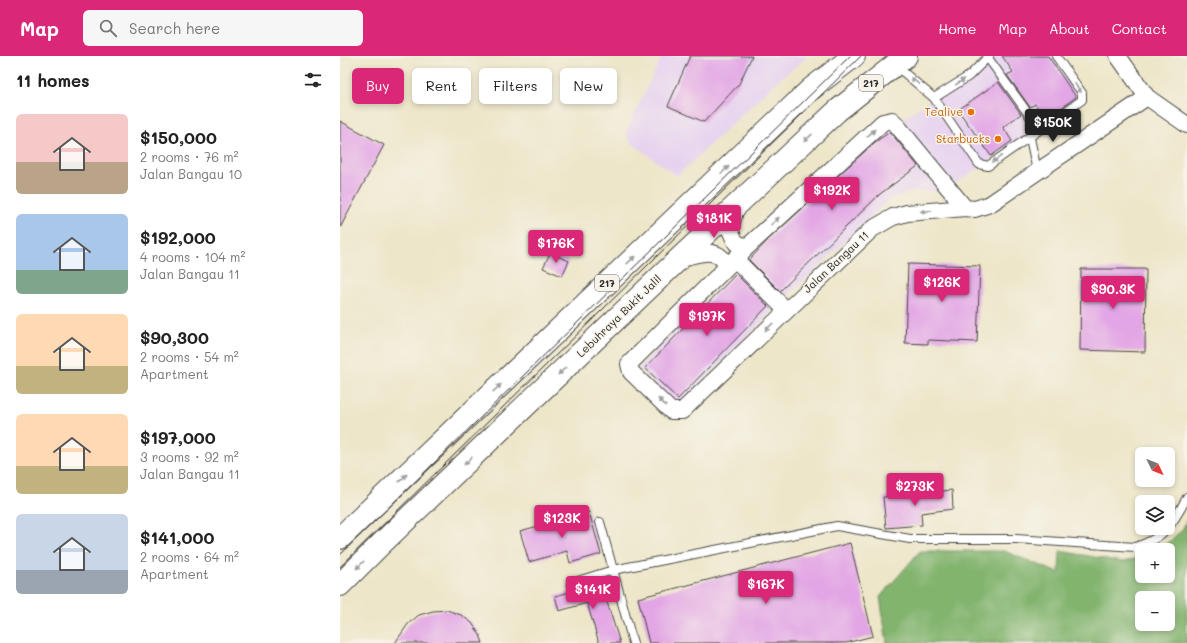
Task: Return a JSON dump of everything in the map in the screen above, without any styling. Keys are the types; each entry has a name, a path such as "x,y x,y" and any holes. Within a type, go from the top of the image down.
{"highway":[{"name":"217","path":"340,538 811,89 854,56"},
{"name":"Lebuhraya Bukit Jalil","path":"340,585 391,534 737,204 837,111 900,60"}],"street":[{"path":"1118,56 1147,97 1187,125"},
{"path":"965,208 975,209 990,204 1147,97"},
{"name":"Jalan Bangau 11","path":"892,120 895,123 965,208 907,213 893,217 872,229 682,411 671,411 631,372 629,364 746,247 883,122 892,120"},
{"path":"737,204 730,230 736,243 746,247"},
{"path":"680,258 708,252 716,254 731,263 786,310"}],"lane":[{"path":"900,60 934,98 979,164 988,166 1030,138 1082,100 1082,93 1056,56"},
{"path":"934,98 969,76 988,57 1040,130"},
{"path":"1030,138 1037,171"},
{"path":"571,583 613,570 838,526 910,539 1016,538 1135,547 1149,543 1164,533 1176,519 1187,497"},
{"path":"600,522 633,643"}],"shaded area":[{"path":"662,56 805,56 806,58 777,81 677,176 630,142 626,132"},
{"path":"993,56 1052,56 1080,95 1079,100 944,191 914,191 889,199 774,309 678,406 638,368 853,154"}],"green space":[{"path":"1187,519 1187,643 887,643 880,597 920,551 1004,551 1059,573 1060,551 1123,562 1135,559 1135,583 1175,583 1175,543 1168,543 1182,530"}],"building":[{"path":"690,56 752,56 739,84 704,122 668,106"},
{"path":"1002,56 1048,56 1076,97 1046,119 1035,104 1030,107 1007,75 1013,72"},
{"path":"998,82 1021,114 1003,127 1012,141 991,156 958,110"},
{"path":"340,121 384,145 340,228"},
{"path":"890,132 918,166 880,194 780,291 749,260 769,239 875,142"},
{"path":"550,253 569,261 562,276 543,268"},
{"path":"908,264 980,266 977,342 928,340 928,344 905,343"},
{"path":"1081,269 1146,269 1145,352 1080,350"},
{"path":"736,274 768,306 678,399 645,368"},
{"path":"952,490 953,509 921,513 922,525 886,528 883,497"},
{"path":"589,512 601,554 570,563 567,551 529,562 520,531"},
{"path":"850,543 873,636 846,643 649,643 638,598"},
{"path":"607,582 611,597 606,599 620,643 599,643 587,603 559,611 555,596"},
{"path":"447,610 461,615 472,623 480,635 483,643 395,643 408,624 419,615 433,611"}],"tram line":[{"path":"340,555 850,56"},
{"path":"340,567 861,56"}],"place":[{"name":"Tealive","path":"971,112"},
{"name":"Starbucks","path":"998,139"}]}
